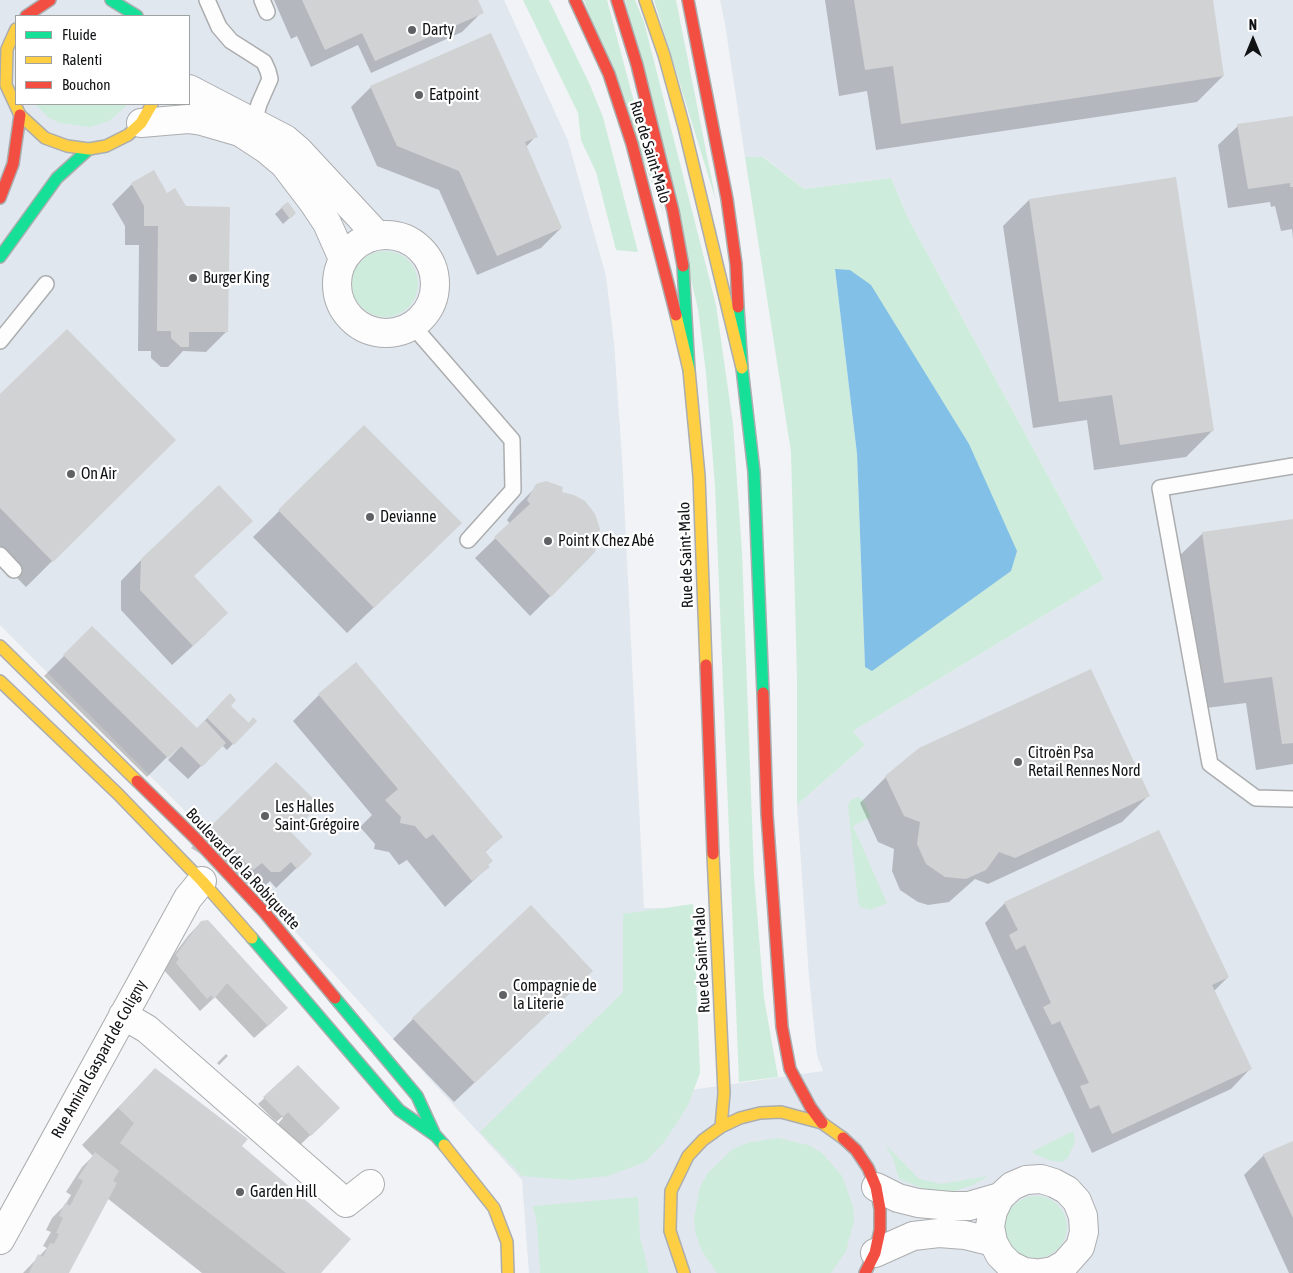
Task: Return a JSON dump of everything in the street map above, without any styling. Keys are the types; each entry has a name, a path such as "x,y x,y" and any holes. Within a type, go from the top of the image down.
{"main road":[{"path":"28,15 50,0"},
{"path":"110,0 133,9"},
{"name":"Rue de Saint-Malo","path":"575,0 608,74 632,144 652,215 689,370 698,467 704,581 709,764 724,1093 721,1127"},
{"path":"617,0 640,74 673,211 685,276 689,370"},
{"path":"645,0 664,55 684,127 742,368"},
{"path":"688,0 727,199 736,264 742,368 754,472 760,579 767,814 782,1027 790,1068 810,1108 822,1123"},
{"path":"15,31 2,66 6,85 15,104"},
{"path":"15,105 20,115 45,138 67,146 90,149 106,146 118,141 146,114"},
{"path":"0,198 13,164 18,141 20,115"},
{"path":"0,257 57,178 90,149"},
{"name":"Boulevard de la Robiquette","path":"0,646 201,844 265,913 417,1096 436,1136 494,1208 507,1242 508,1273"},
{"name":"Boulevard de la Robiquette","path":"0,681 118,794 202,881 299,990 399,1110 436,1136"},
{"path":"684,1273 670,1231 668,1210 671,1191 688,1156 703,1140 721,1127 740,1118 774,1113 802,1116 822,1123 840,1134 856,1150 868,1168 876,1187 880,1208 880,1230 870,1263"}],"street":[{"path":"190,90 285,139 299,151 377,235"},
{"path":"146,114 202,120 240,132 266,149 284,164 313,202 327,223 342,259"},
{"path":"377,235 392,235 412,242 427,257 433,270 435,285 432,301 425,315 413,326 399,332 369,331 356,324 346,314 339,301 336,276 342,259 351,247 363,239 377,235"},
{"name":"Rue Amiral Gaspard de Coligny","path":"0,1240 188,898 202,881"},
{"path":"123,1015 147,1029 346,1203 370,1184"},
{"path":"1034,1273 1024,1272 1010,1265 1000,1255 993,1242 990,1226 993,1211 1000,1197 1012,1186 1026,1180 1040,1179 1054,1183 1067,1190 1080,1209 1084,1232 1080,1247 1059,1270"},
{"path":"876,1187 898,1198 943,1206 969,1206 1000,1197"},
{"path":"870,1263 913,1236 939,1233 966,1235 993,1242"}],"lane":[{"path":"207,0 219,27 230,41 264,62 268,71 270,79 259,104 254,122"},
{"path":"0,341 46,284"},
{"path":"413,326 512,440 513,490 468,540"},
{"path":"1293,466 1160,488 1210,764 1256,798 1293,799"},
{"path":"0,555 14,570"}],"shaded area":[{"path":"0,0 504,0 568,141 606,276 614,343 622,458 644,908 682,908 691,1090 823,1071 817,1055 809,977 797,805 865,745 853,731 1104,579 908,218 891,178 804,189 764,157 745,157 720,0 1293,0 1293,1273 529,1273 522,1180 183,809 0,625"}],"green space":[{"path":"523,0 549,0 590,85 603,117 638,252 616,250 596,172 581,140 578,113"},
{"path":"584,0 607,0 664,215"},
{"path":"625,0 635,0 644,22 716,305 733,424 742,552 754,875 764,998 778,1077 739,1082 715,486 706,373 698,309"},
{"path":"654,0 676,0 716,201"},
{"path":"36,105 127,105 109,121 90,127 59,123 48,117"},
{"path":"745,157 763,157 804,189 891,178 908,218 1104,579 853,731 865,745 797,805 797,677 791,452","holes":["835,269 969,444 865,667 857,454"]},
{"path":"385,251 398,254 408,261 415,271 418,284 415,297 408,307 398,314 385,317 372,314 362,307 355,297 352,284 355,271 362,261 372,254"},
{"path":"858,797 863,800 871,817 853,826 887,903 870,910 860,907 858,901 848,805 850,801"},
{"path":"693,904 700,1073 688,1105 675,1126 664,1142 645,1162 608,1176 570,1180 522,1176 480,1132 623,992 623,914"},
{"path":"1073,1131 1075,1141 1068,1158 1061,1162 1052,1161 1034,1154 1033,1151"},
{"path":"778,1138 808,1145 822,1153 842,1176 853,1206 854,1221 846,1251 831,1273 717,1273 702,1251 696,1235 694,1219 700,1186 709,1172 733,1149 747,1143"},
{"path":"884,1143 919,1179 941,1184 988,1176 973,1185 955,1191 927,1190 899,1179 893,1158"},
{"path":"1030,1196 1042,1196 1058,1205 1065,1215 1067,1227 1065,1239 1058,1249 1042,1258 1030,1258 1019,1253 1010,1244 1005,1233 1005,1221 1010,1210 1019,1201"},
{"path":"638,1197 640,1237 649,1273 540,1273 537,1224 533,1206"}],"water":[{"path":"835,269 850,270 871,285 969,444 1017,551 1011,571 872,671 865,667 857,454"}],"building":[{"name":"Darty","path":"302,0 478,0 484,13 375,61 362,33 325,50"},
{"path":"854,0 1213,0 1224,76 901,124 893,66 865,70"},
{"path":"491,33 538,137 525,142 562,228 497,256 459,171 397,146 370,86"},
{"path":"1293,116 1293,187 1290,187 1290,183 1248,189 1237,124"},
{"name":"Burger King","path":"154,170 167,193 175,188 186,206 230,207 228,332 189,332 189,347 181,347 171,338 171,331 157,331 158,226 144,226 144,206 131,183"},
{"path":"1176,177 1214,431 1120,445 1112,395 1059,402 1029,199"},
{"path":"288,202 296,213 290,219 281,207"},
{"name":"On Air","path":"67,329 176,440 53,562 0,508 0,394"},
{"name":"Devianne","path":"364,425 462,523 374,608 278,510"},
{"name":"Point K Chez Abé","path":"546,481 563,487 562,492 574,495 585,501 595,514 600,529 595,552 551,597 494,537 530,504 527,500 536,484"},
{"path":"219,485 253,521 194,576 228,613 193,646 140,590 141,559"},
{"path":"1293,519 1293,743 1282,744 1272,677 1224,683 1202,532"},
{"path":"92,626 197,728 205,720 226,743 202,767 181,746 168,758 63,655"},
{"path":"356,662 503,837 485,851 493,861 488,865 490,867 472,881 433,834 426,839 415,826 400,823 401,817 385,800 398,789 318,694"},
{"name":"Citroën Psa Retail Rennes Nord","path":"1091,669 1150,796 1015,858 999,852 986,870 966,879 945,877 926,864 917,844 920,822 904,816 885,776 919,748"},
{"path":"230,693 236,700 231,706 249,723 253,717 257,721 234,745 207,718"},
{"name":"Les Halles Saint-Grégoire","path":"276,762 320,805 291,832 312,854 297,869 291,862 280,872 271,872 262,863 253,870 210,827"},
{"path":"1159,830 1229,977 1212,985 1252,1069 1112,1134 1099,1105 1090,1109 1080,1086 1089,1083 1060,1021 1052,1025 1043,1007 1051,1003 1025,945 1016,950 1009,935 1018,930 1004,902"},
{"name":"Compagnie de la Literie","path":"531,905 593,971 475,1083 412,1018"},
{"path":"208,920 288,1008 268,1026 227,983 214,999 211,995 207,999 176,963 179,959 176,955 201,921"},
{"path":"298,1065 340,1108 311,1136 288,1112 283,1117 263,1097"},
{"name":"Garden Hill","path":"155,1068 248,1139 242,1146 351,1239 321,1273 286,1273 120,1143 134,1123 118,1108"},
{"path":"1293,1141 1293,1218 1263,1154"},
{"path":"95,1152 119,1171 113,1181 117,1183 69,1273 29,1273 38,1254 43,1257 50,1243 54,1244 59,1234 56,1233 63,1218 59,1216 65,1203 70,1206 83,1181 78,1178"}],"traffic: fast":[{"path":"111,0 135,15"},
{"path":"0,257 57,178 89,149"},
{"path":"683,266 689,370"},
{"path":"738,307 742,368 754,472 763,693"},
{"path":"252,938 399,1110 436,1136 444,1145"},
{"path":"335,998 417,1096 435,1135"}],"traffic: slow":[{"path":"645,0 664,55 684,127 742,368"},
{"path":"15,31 7,49 6,85 15,104"},
{"path":"15,105 20,115 45,138 67,146 89,149 106,146 128,135 141,123 151,105"},
{"path":"676,315 689,370 699,476 706,665"},
{"path":"0,646 137,781"},
{"path":"0,681 118,794 202,881 252,938"},
{"path":"713,854 724,1093 721,1127"},
{"path":"684,1273 670,1231 671,1191 688,1156 703,1140 721,1127 740,1118 760,1113 781,1112 822,1123 843,1138"},
{"path":"444,1145 494,1208 507,1242 508,1273"}],"traffic: jam":[{"path":"28,15 50,0"},
{"path":"575,0 609,74 632,144 676,315"},
{"path":"617,0 637,65 673,211 683,266"},
{"path":"688,0 727,199 736,264 738,307"},
{"path":"0,198 13,164 20,115"},
{"path":"706,665 713,854"},
{"path":"763,693 767,814 782,1027 790,1069 811,1108 822,1123"},
{"path":"137,781 194,837 265,913 335,998"},
{"path":"843,1138 856,1150 868,1168 876,1187 880,1209 880,1230 875,1253 865,1273"}],"place":[{"name":"Darty","path":"412,30"},
{"name":"Eatpoint","path":"419,95"},
{"name":"Burger King","path":"193,278"},
{"name":"On Air","path":"71,474"},
{"name":"Devianne","path":"370,517"},
{"name":"Point K Chez Abé","path":"548,541"},
{"name":"Citroën Psa Retail Rennes Nord","path":"1018,762"},
{"name":"Les Halles Saint-Grégoire","path":"265,816"},
{"name":"Compagnie de la Literie","path":"503,995"},
{"name":"Garden Hill","path":"240,1192"}]}
